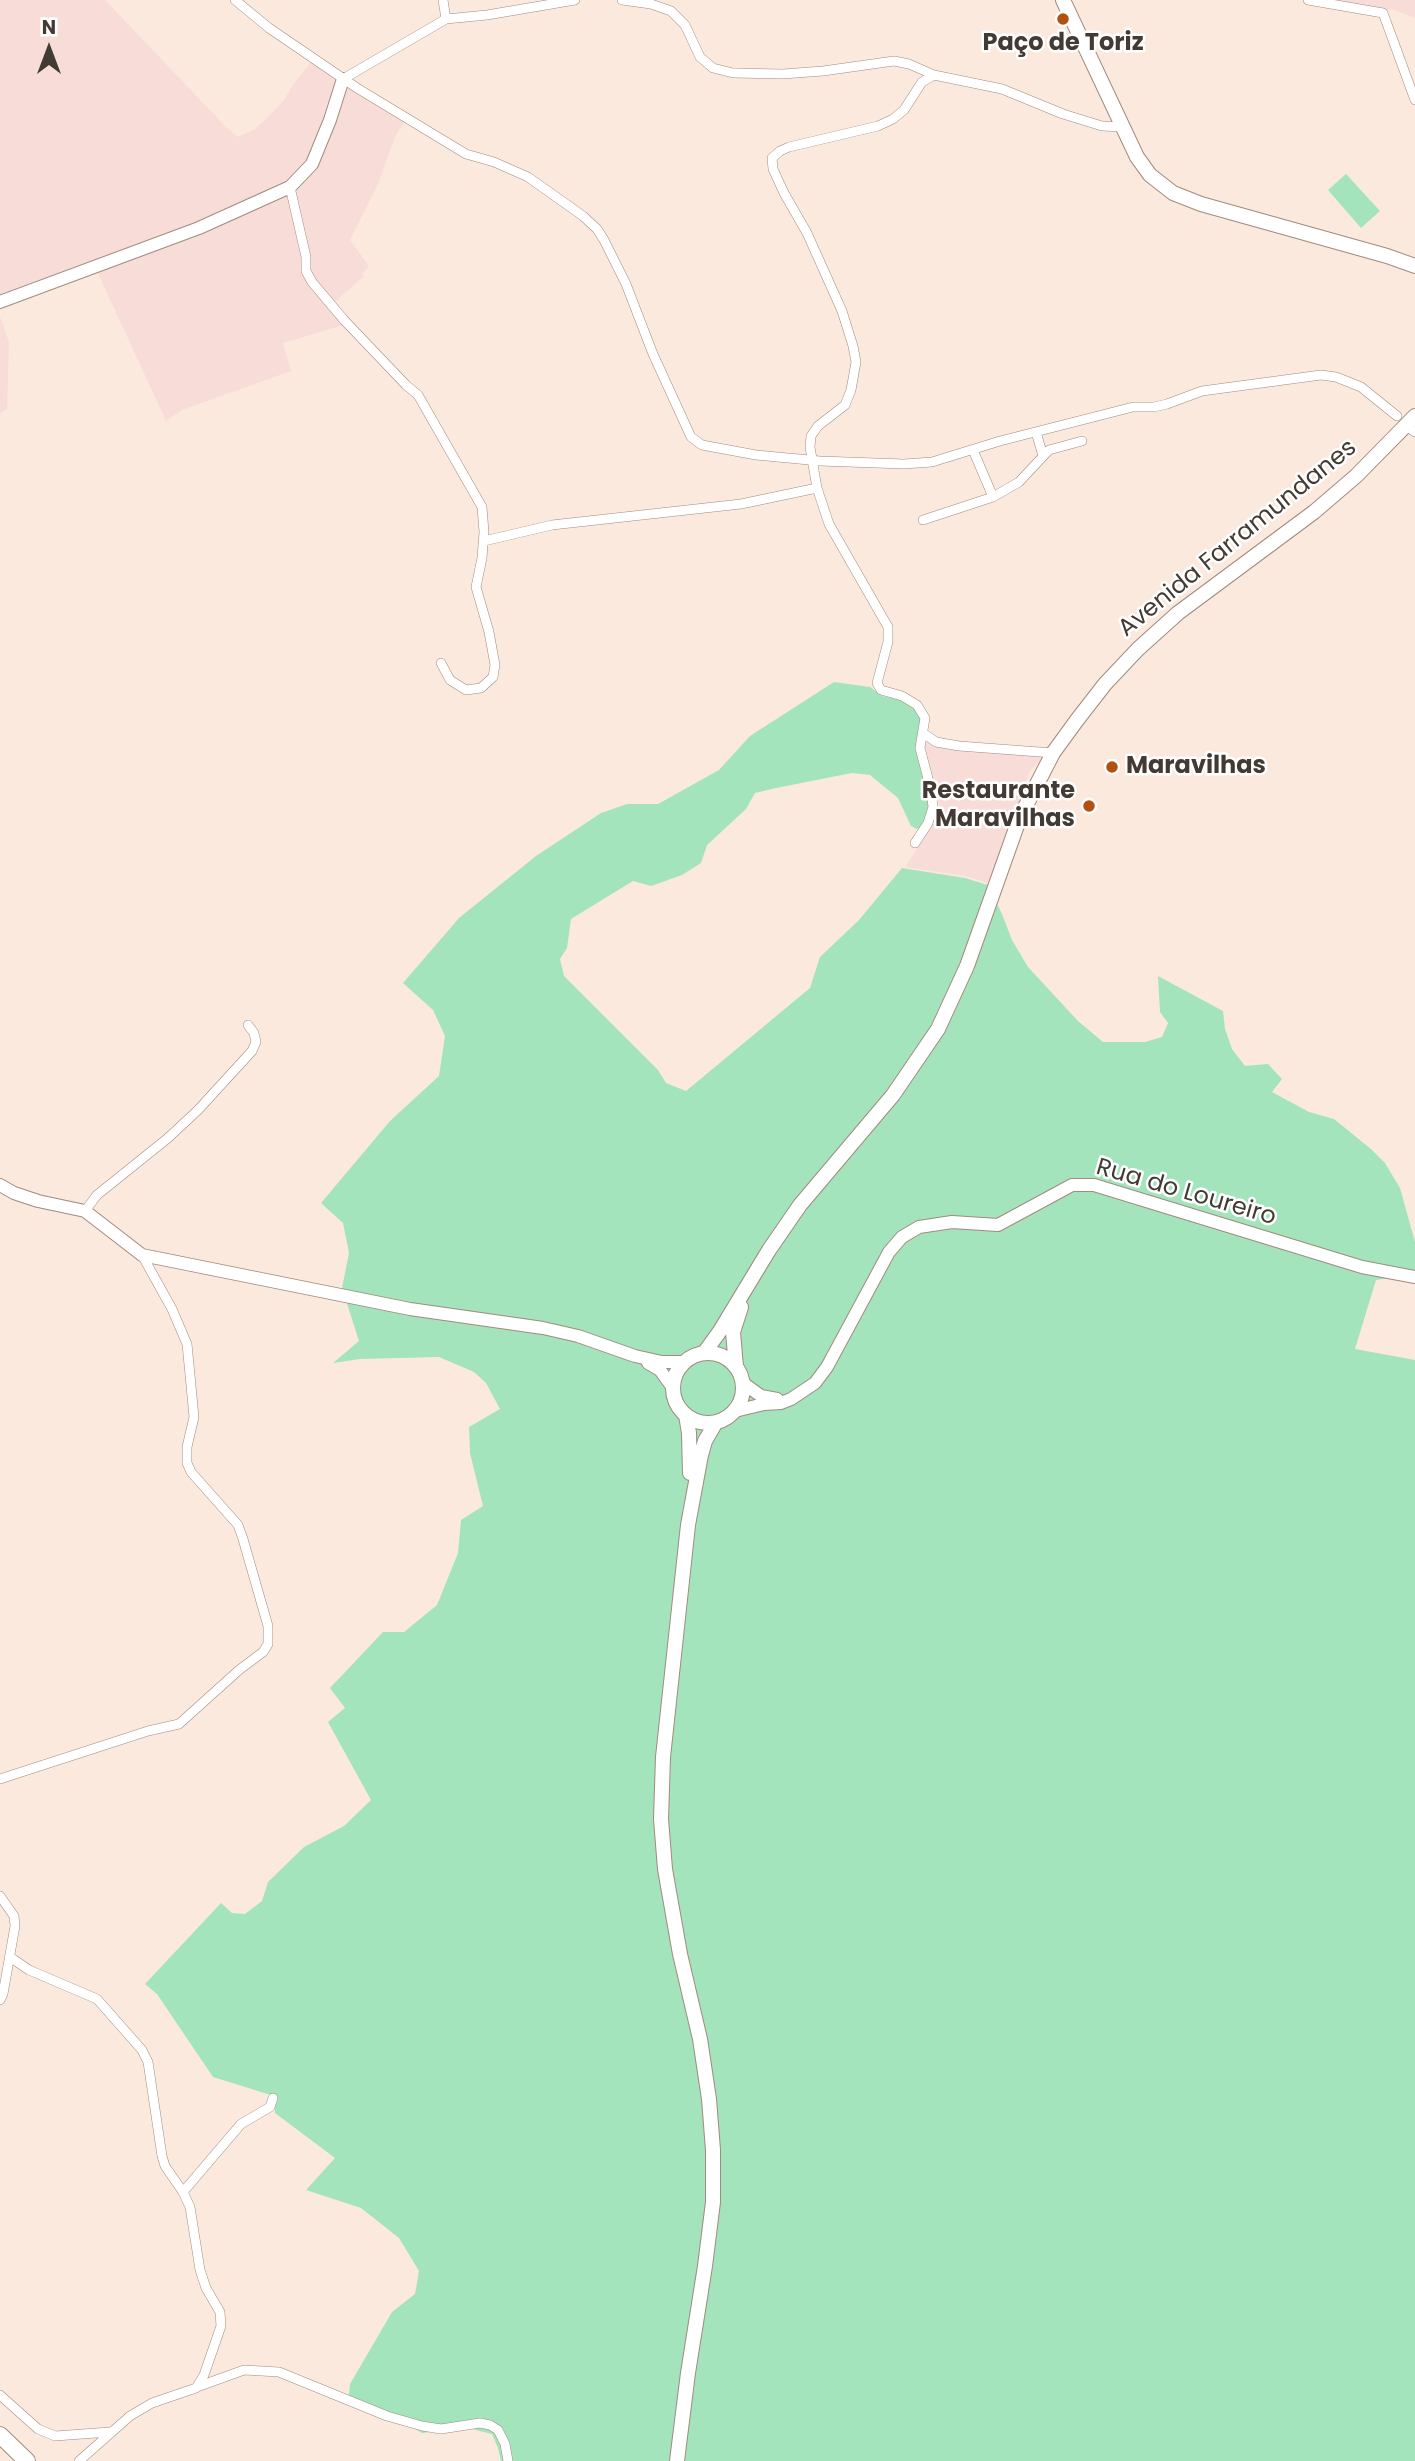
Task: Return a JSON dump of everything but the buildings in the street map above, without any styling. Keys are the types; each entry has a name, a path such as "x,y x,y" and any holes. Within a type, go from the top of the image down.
{"highway":[{"path":"0,2435 27,2461"}],"main road":[{"path":"1063,0 1137,157 1150,174 1173,193 1201,204 1415,266"},
{"name":"Avenida Farramundanes","path":"748,1286 800,1205 893,1095 938,1029 967,966 1020,817 1053,753 1105,684 1178,613 1314,512 1356,476 1396,436 1414,426"},
{"path":"704,1353 748,1286"},
{"path":"736,1367 722,1355 704,1353 693,1356 684,1362 674,1378 674,1398 686,1415 695,1420 716,1422 734,1411 743,1393 743,1383 736,1367 733,1332 748,1286"},
{"path":"677,2461 713,2202 709,2099 669,1894 661,1819 663,1757 688,1525 691,1454 686,1415"},
{"path":"688,1525 701,1455 705,1441 716,1422"}],"street":[{"path":"234,0 270,29 343,79 466,154 494,162 528,177 565,201 597,229 626,284 653,354 691,436 702,445 727,451 812,460 904,464 932,462 1133,407 1154,407 1210,390 1321,375 1336,377 1361,387 1397,416"},
{"path":"443,0 446,19"},
{"path":"0,302 199,229 290,187 312,164 343,79 446,19 576,0"},
{"path":"622,0 651,2 671,11 685,25 700,57 713,68 733,73 783,74 894,61 909,64 934,75 1002,89 1063,114 1102,126 1122,127"},
{"path":"1308,0 1383,13 1415,100"},
{"path":"915,843 928,823 933,807 920,748 925,718 917,705 902,696 881,690 877,683 888,642 888,626 829,524 817,488 812,460 811,436 818,426 845,405 856,362 842,311 807,233 783,193 773,169 772,158 789,148 893,120 904,110 922,82 934,75"},
{"path":"290,187 306,257 306,271 312,282 344,320 418,395 482,507 484,541 476,587 489,632 495,664 494,677 481,688 466,691 450,680 440,663"},
{"path":"1036,432 1043,456"},
{"path":"923,520 993,497 1019,482 1049,450 1082,441"},
{"path":"974,450 993,497"},
{"path":"484,541 552,525 741,504 817,488"},
{"path":"923,733 936,742 958,746 1053,753"},
{"path":"85,1211 97,1195 168,1138 198,1110 252,1051 256,1042 248,1025"},
{"path":"0,1185 14,1194 85,1211 142,1255 172,1309 187,1344 194,1417 187,1447 187,1463 191,1472 226,1510 241,1532 268,1626 268,1644 263,1652 179,1724 148,1731 0,1779"},
{"name":"Rua do Loureiro","path":"734,1411 780,1403 816,1383 889,1252 902,1237 919,1227 952,1222 998,1225 1072,1185 1094,1185 1362,1267 1415,1277"},
{"path":"142,1255 410,1309 543,1328 587,1338 635,1356 662,1362 684,1362"},
{"path":"635,1356 660,1370 673,1388"},
{"path":"743,1383 761,1396 791,1399"},
{"path":"0,1896 14,1916 15,1926 0,2000"},
{"path":"10,1957 29,1970 97,1999 142,2050 148,2063 162,2156 165,2166 190,2207 200,2270 206,2288 220,2312 221,2326 204,2375 196,2388"},
{"path":"183,2192 241,2124 270,2107 273,2098"},
{"path":"79,2461 111,2431 152,2403 244,2370 279,2372 387,2416 422,2426 441,2429 480,2423 490,2425 498,2430 505,2444 508,2461"},
{"path":"0,2395 38,2429 55,2436 111,2431"}],"shaded area":[{"path":"0,0 105,0 238,137 255,129 268,117 284,100 314,58 405,121 395,137 378,184 350,240 369,266 362,274 364,276 329,307 343,325 283,343 291,371 182,410 166,421 96,269 0,306"},
{"path":"1302,0 1415,0 1415,18 1392,9 1381,11"},
{"path":"0,317 9,342 7,409 0,413"},
{"path":"924,736 935,743 1048,752 1030,771 988,883 965,876 905,867 935,822 940,807 923,747"}],"green space":[{"path":"1346,174 1380,211 1361,228 1328,190"},
{"path":"834,682 870,687 882,696 911,706 919,715 922,721 919,734 931,807 924,825 917,829 911,826 898,798 870,775 852,773 755,793 746,809 707,845 701,863 682,875 651,886 633,881 571,919 567,948 560,959 564,976 658,1070 666,1083 686,1091 810,988 820,957 859,920 902,868 965,878 988,885 1012,940 1028,967 1078,1021 1103,1042 1145,1042 1162,1037 1168,1023 1160,1012 1158,976 1223,1011 1225,1029 1232,1049 1245,1066 1268,1064 1282,1079 1272,1092 1309,1112 1334,1119 1385,1163 1400,1188 1415,1242 1415,1274 1376,1280 1355,1349 1415,1360 1415,2461 501,2461 492,2434 468,2428 422,2433 391,2414 348,2403 350,2384 392,2312 415,2294 419,2271 399,2238 361,2208 306,2190 335,2158 275,2113 274,2096 213,2077 157,1994 145,1984 221,1903 232,1913 245,1914 262,1901 268,1882 304,1847 344,1826 371,1800 328,1722 345,1708 330,1688 383,1632 404,1632 437,1605 458,1553 461,1520 483,1506 470,1453 469,1427 500,1409 486,1383 474,1372 439,1357 360,1359 333,1363 359,1341 342,1288 349,1253 343,1223 321,1203 390,1121 439,1076 445,1036 433,1010 403,983 459,918 536,856 601,813 627,804 658,804 719,770 750,736"}],"place":[{"name":"Paço de Toriz","path":"1063,19"},
{"name":"Maravilhas","path":"1112,767"},
{"name":"Restaurante Maravilhas","path":"1089,806"}]}
